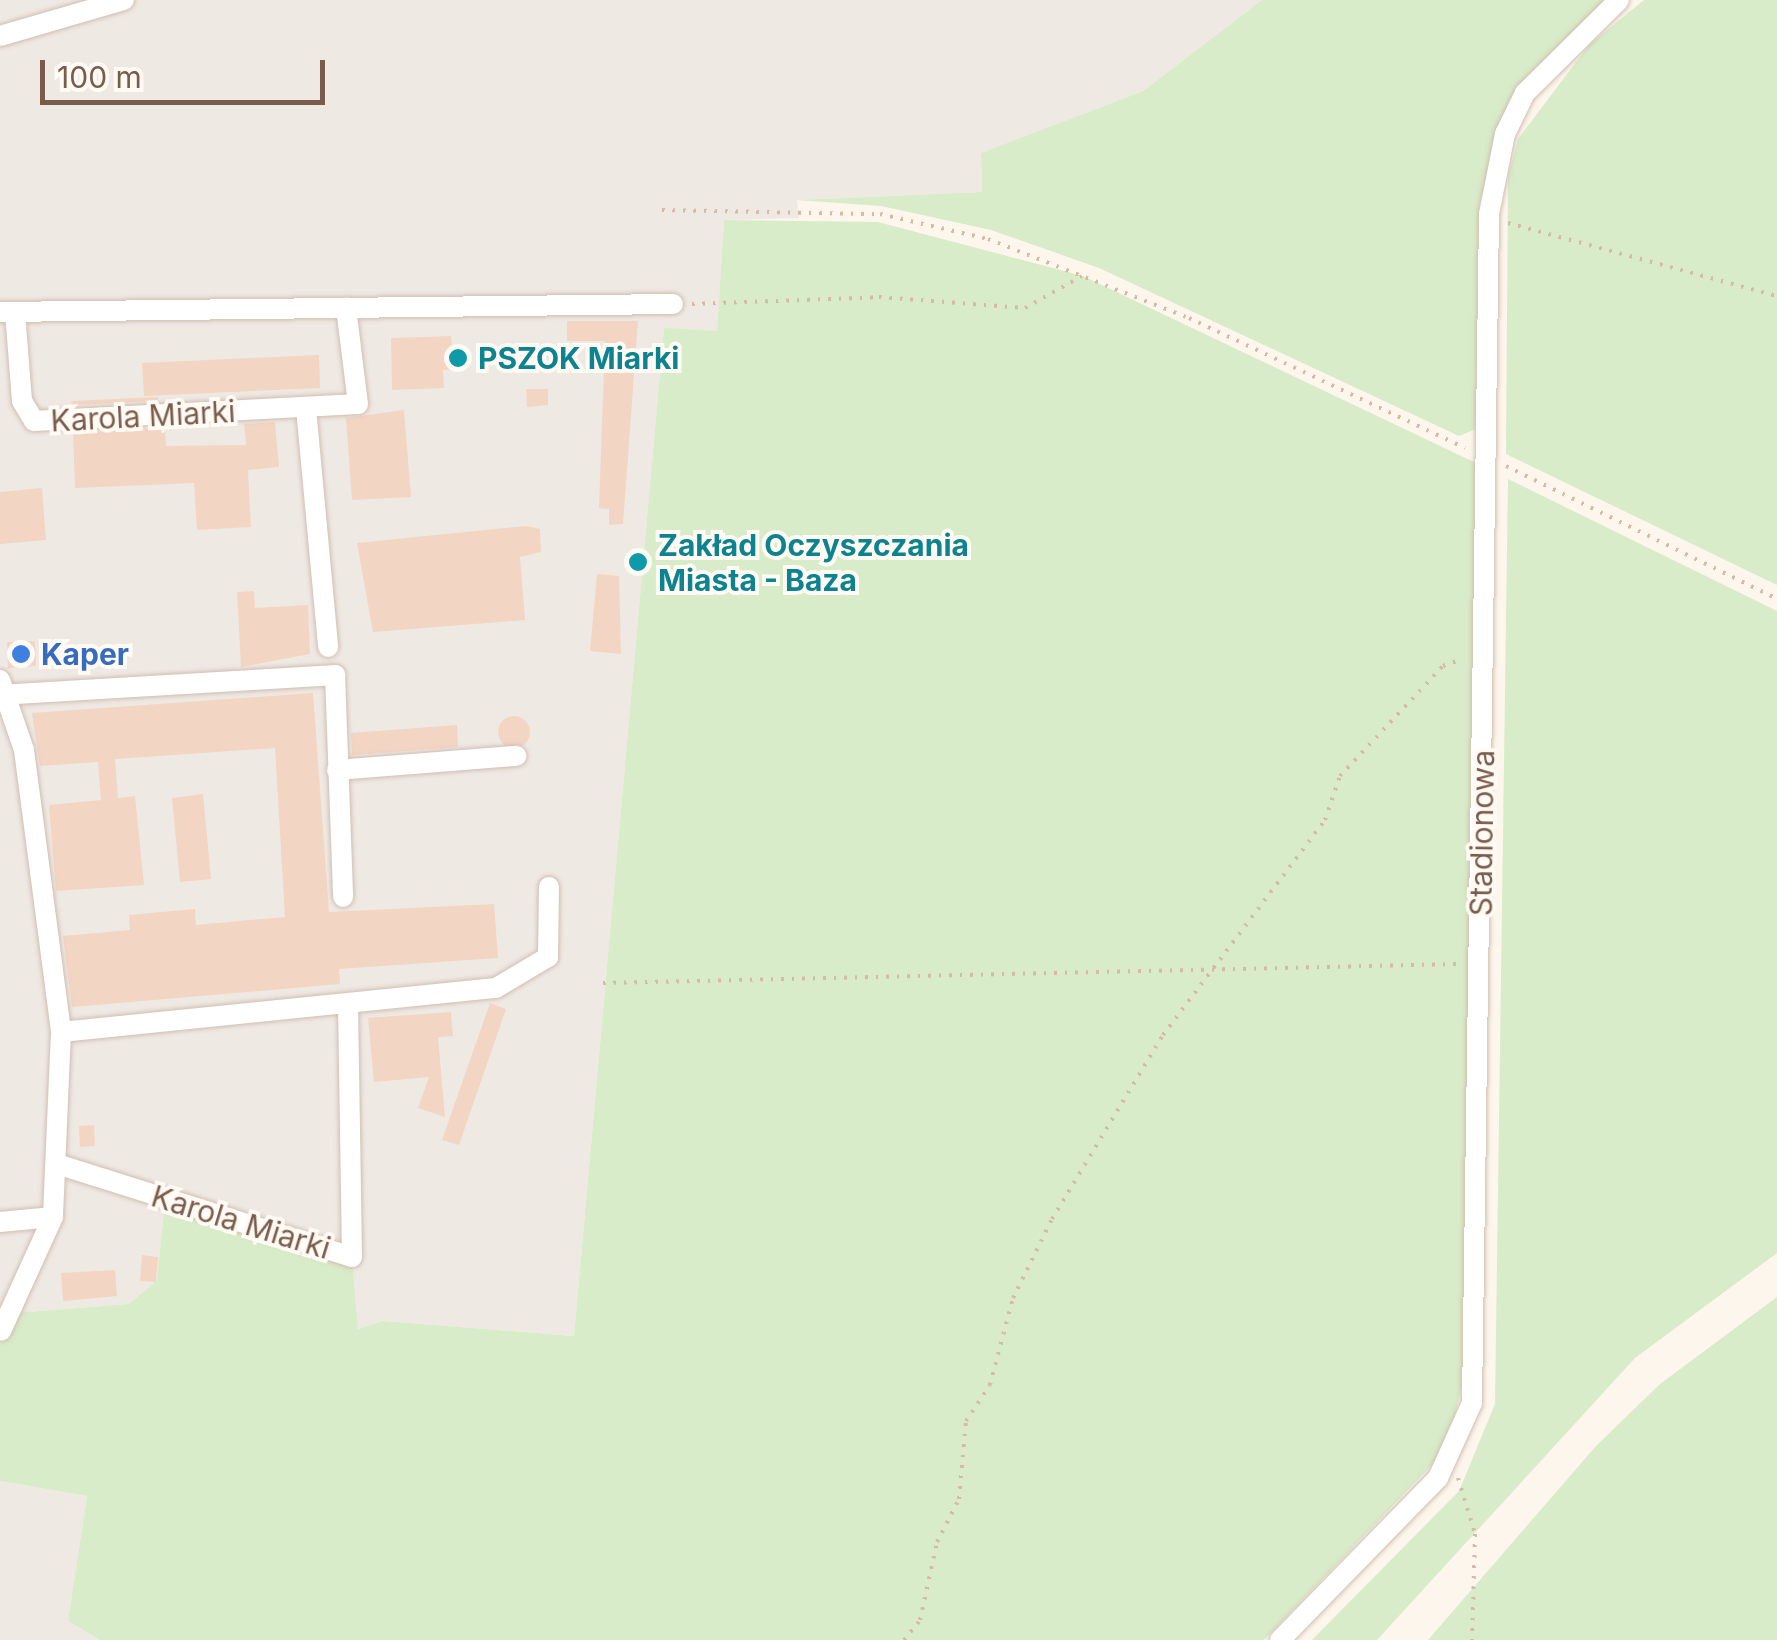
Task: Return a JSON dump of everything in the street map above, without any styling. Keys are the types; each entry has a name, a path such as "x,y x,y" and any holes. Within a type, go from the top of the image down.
{"street":[{"path":"0,36 124,0"},
{"name":"Stadionowa","path":"1280,1640 1438,1478 1466,1428 1475,1368 1490,214 1505,134 1546,63 1619,0"},
{"name":"Karola Miarki","path":"346,308 358,404 34,421 22,402 8,312 672,304"},
{"path":"306,408 328,647"},
{"path":"1,1332 53,1216 60,1165 61,1032 24,750 1,690 334,676 343,897"},
{"path":"337,770 516,756"},
{"path":"61,1032 348,1004 508,980 548,957 548,887"},
{"name":"Karola Miarki","path":"60,1165 352,1257 348,1004"},
{"path":"0,1222 53,1216"}],"path":[{"path":"662,210 880,214 988,238 1083,276 1486,458 1777,598"},
{"path":"1504,211 1504,222 1777,296"},
{"path":"672,304 880,296 1025,308 1083,276"},
{"path":"904,1640 920,1620 937,1542 960,1498 966,1421 990,1385 1013,1298 1162,1035 1220,969 1326,820 1340,776 1444,666 1484,651"},
{"path":"603,983 1480,963"},
{"path":"1456,1476 1475,1534 1472,1640"}],"shaded area":[{"path":"0,0 1262,0 1143,91 981,153 982,192 797,200 799,218 724,220 717,332 664,329 574,1336 383,1321 358,1329 165,1201 157,1280 129,1304 0,1314"},
{"path":"0,1481 87,1496 68,1621 100,1640 0,1640"}],"green space":[{"path":"1262,0 1604,0 1524,80 1498,130 1479,208 1476,429 1459,436 1099,268 991,230 881,206 797,200 982,192 981,153 1143,91"},
{"path":"1644,0 1777,0 1777,585 1506,454 1508,177 1518,139 1589,45"},
{"path":"724,220 878,222 1083,276 1478,464 1464,1378 1446,1450 1264,1640 100,1640 68,1621 87,1496 0,1481 0,1314 129,1304 157,1280 165,1200 352,1261 358,1329 383,1321 574,1336 664,328 717,331"},
{"path":"1508,479 1777,611 1777,1253 1635,1358 1377,1640 1312,1640 1459,1491 1495,1404"},
{"path":"1777,1297 1777,1640 1428,1640 1596,1446 1660,1384"}],"building":[{"path":"567,321 638,321 623,524 609,525 609,509 599,508 605,341 567,341"},
{"path":"451,336 452,346 464,346 465,369 443,370 444,388 392,390 391,338"},
{"path":"319,355 320,388 144,396 142,363"},
{"path":"526,389 548,389 548,405 527,407"},
{"path":"158,397 158,401 72,405 71,401"},
{"path":"404,410 411,497 352,500 346,418"},
{"path":"275,422 279,467 248,470 251,527 197,530 194,483 75,488 73,433 165,428 166,446 246,445 244,424"},
{"path":"42,488 46,540 0,544 0,492"},
{"path":"526,526 540,529 541,552 520,557 525,620 373,632 357,543"},
{"path":"597,574 619,576 621,654 590,651"},
{"path":"254,591 255,608 308,605 310,654 241,667 237,592"},
{"name":"Kaper","path":"35,641 36,666 8,668 7,642"},
{"path":"313,693 329,912 494,904 498,958 339,969 340,984 72,1007 63,936 130,930 129,915 195,909 196,925 285,917 275,748 115,759 118,798 135,796 144,885 56,891 49,805 101,800 98,762 40,766 32,713"},
{"path":"514,716 525,721 530,732 525,743 514,748 503,743 498,732 503,721"},
{"path":"457,725 458,747 352,755 351,733"},
{"path":"203,794 211,879 180,882 172,798"},
{"path":"490,1003 506,1009 459,1145 442,1140"},
{"path":"451,1012 453,1036 438,1037 445,1117 418,1108 429,1077 374,1082 368,1018"},
{"path":"94,1125 95,1146 80,1147 79,1126"},
{"path":"142,1255 158,1257 156,1282 140,1281"},
{"path":"115,1270 117,1296 63,1301 61,1273"}],"place":[{"name":"PSZOK Miarki","path":"458,358"},
{"name":"Zakład Oczyszczania Miasta - Baza","path":"638,562"},
{"name":"Kaper","path":"21,654"}]}
